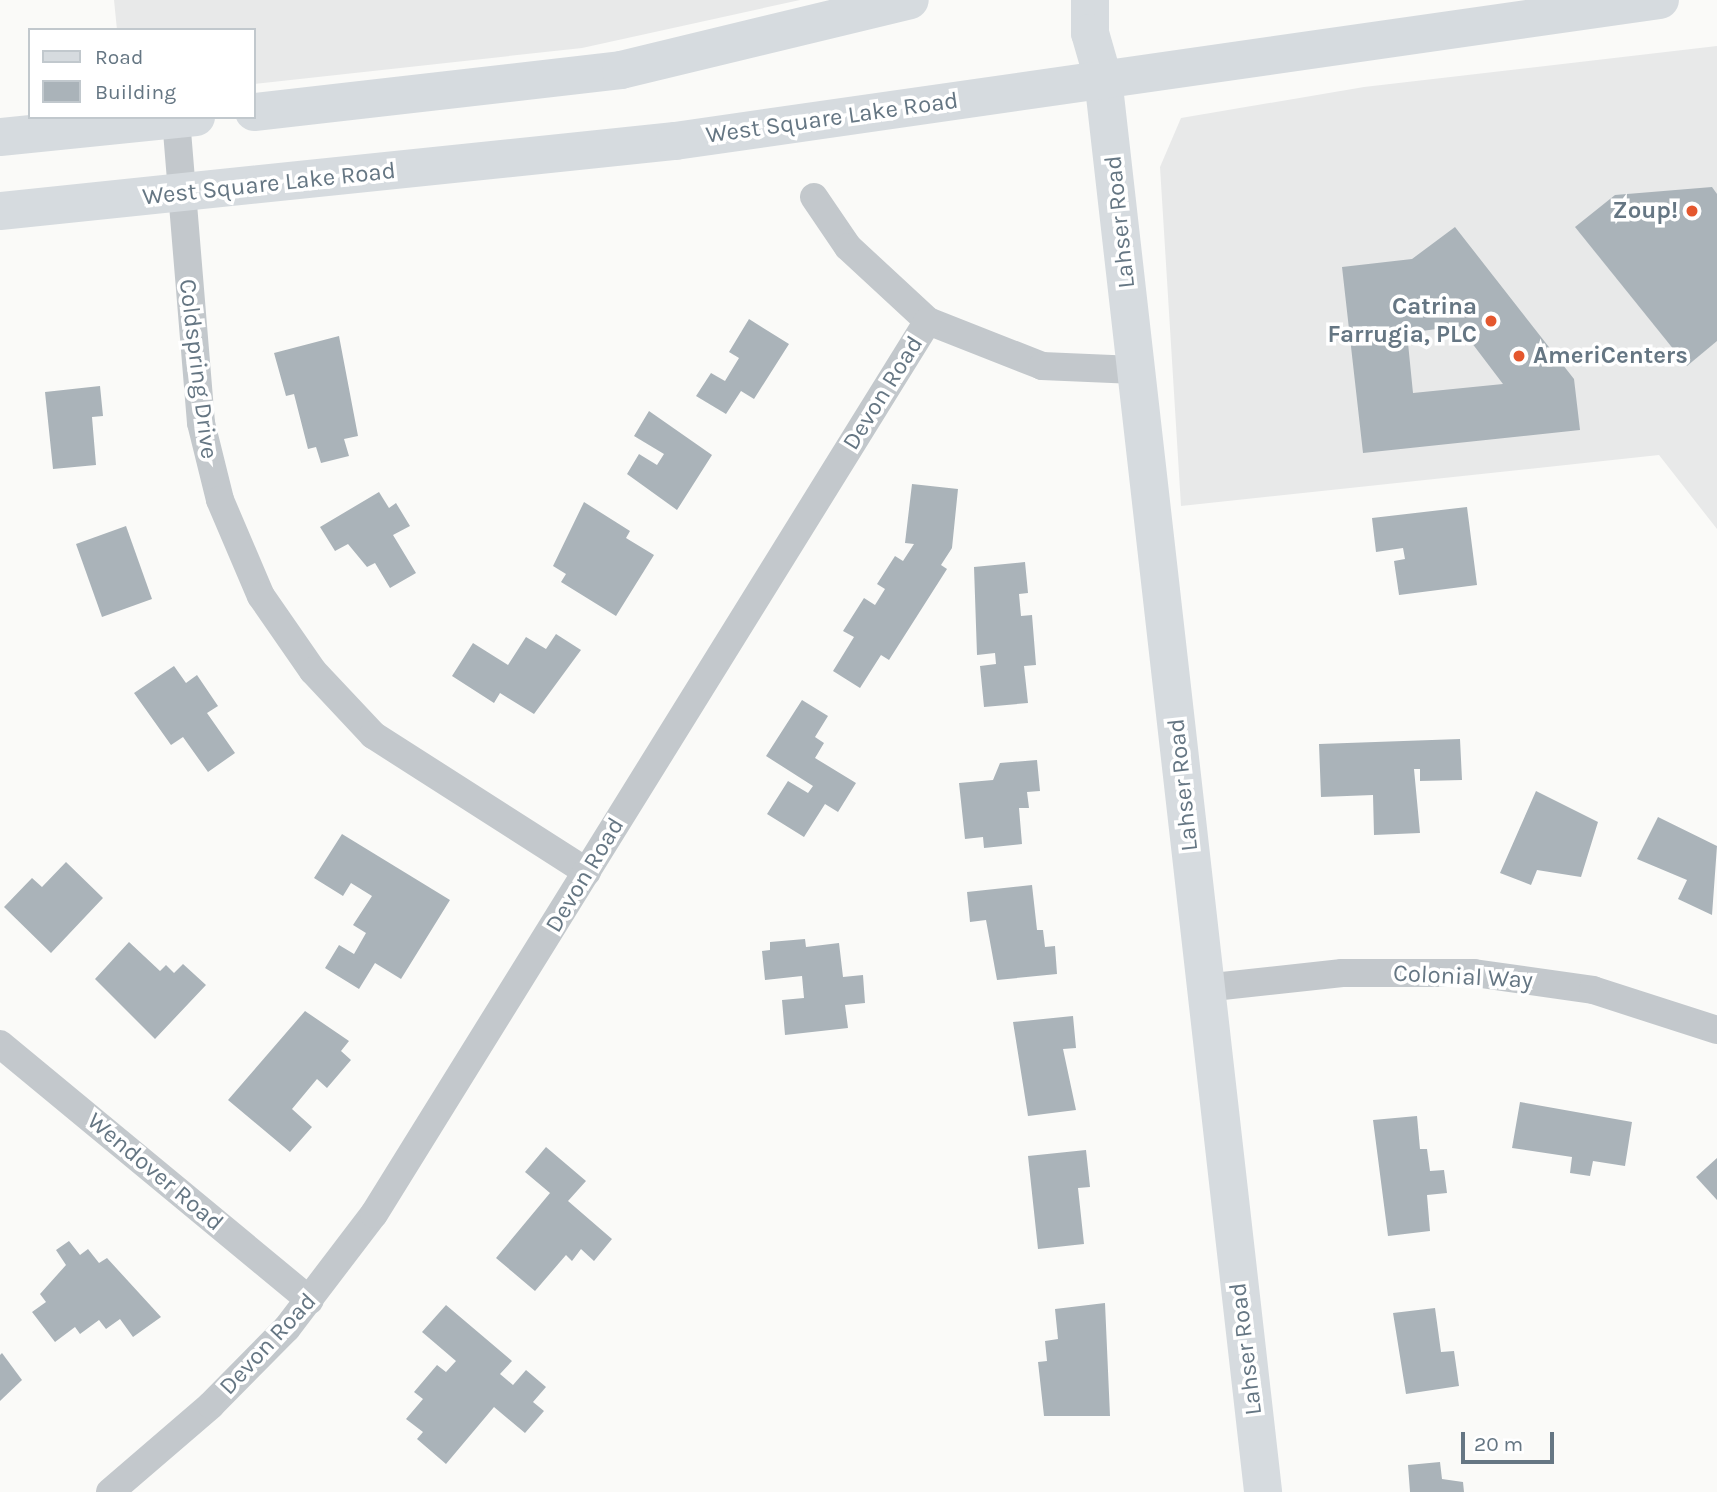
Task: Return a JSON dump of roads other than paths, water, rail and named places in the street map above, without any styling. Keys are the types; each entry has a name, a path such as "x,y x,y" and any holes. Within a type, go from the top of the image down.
{"main road":[{"path":"256,112 621,70 910,0"},
{"name":"Lahser Road","path":"1090,0 1090,33 1104,78 1204,988 1263,1492"},
{"name":"West Square Lake Road","path":"0,211 675,141 1661,0"},
{"path":"0,137 176,119"}],"street":[{"name":"Coldspring Drive","path":"186,119 181,193 201,423 220,500 261,596 313,671 373,735 587,872"},
{"name":"Devon Road","path":"814,197 856,256 928,321 1042,366 1135,370"},
{"name":"Devon Road","path":"110,1492 211,1405 310,1300 400,1175 928,321"},
{"name":"Colonial Way","path":"1204,988 1342,973 1474,973 1593,990 1717,1030"},
{"name":"Wendover Road","path":"0,1044 310,1300"}],"place":[{"name":"Zoup!","path":"1692,211"},
{"name":"Catrina Farrugia, PLC","path":"1491,321"},
{"name":"AmeriCenters","path":"1519,356"}]}
